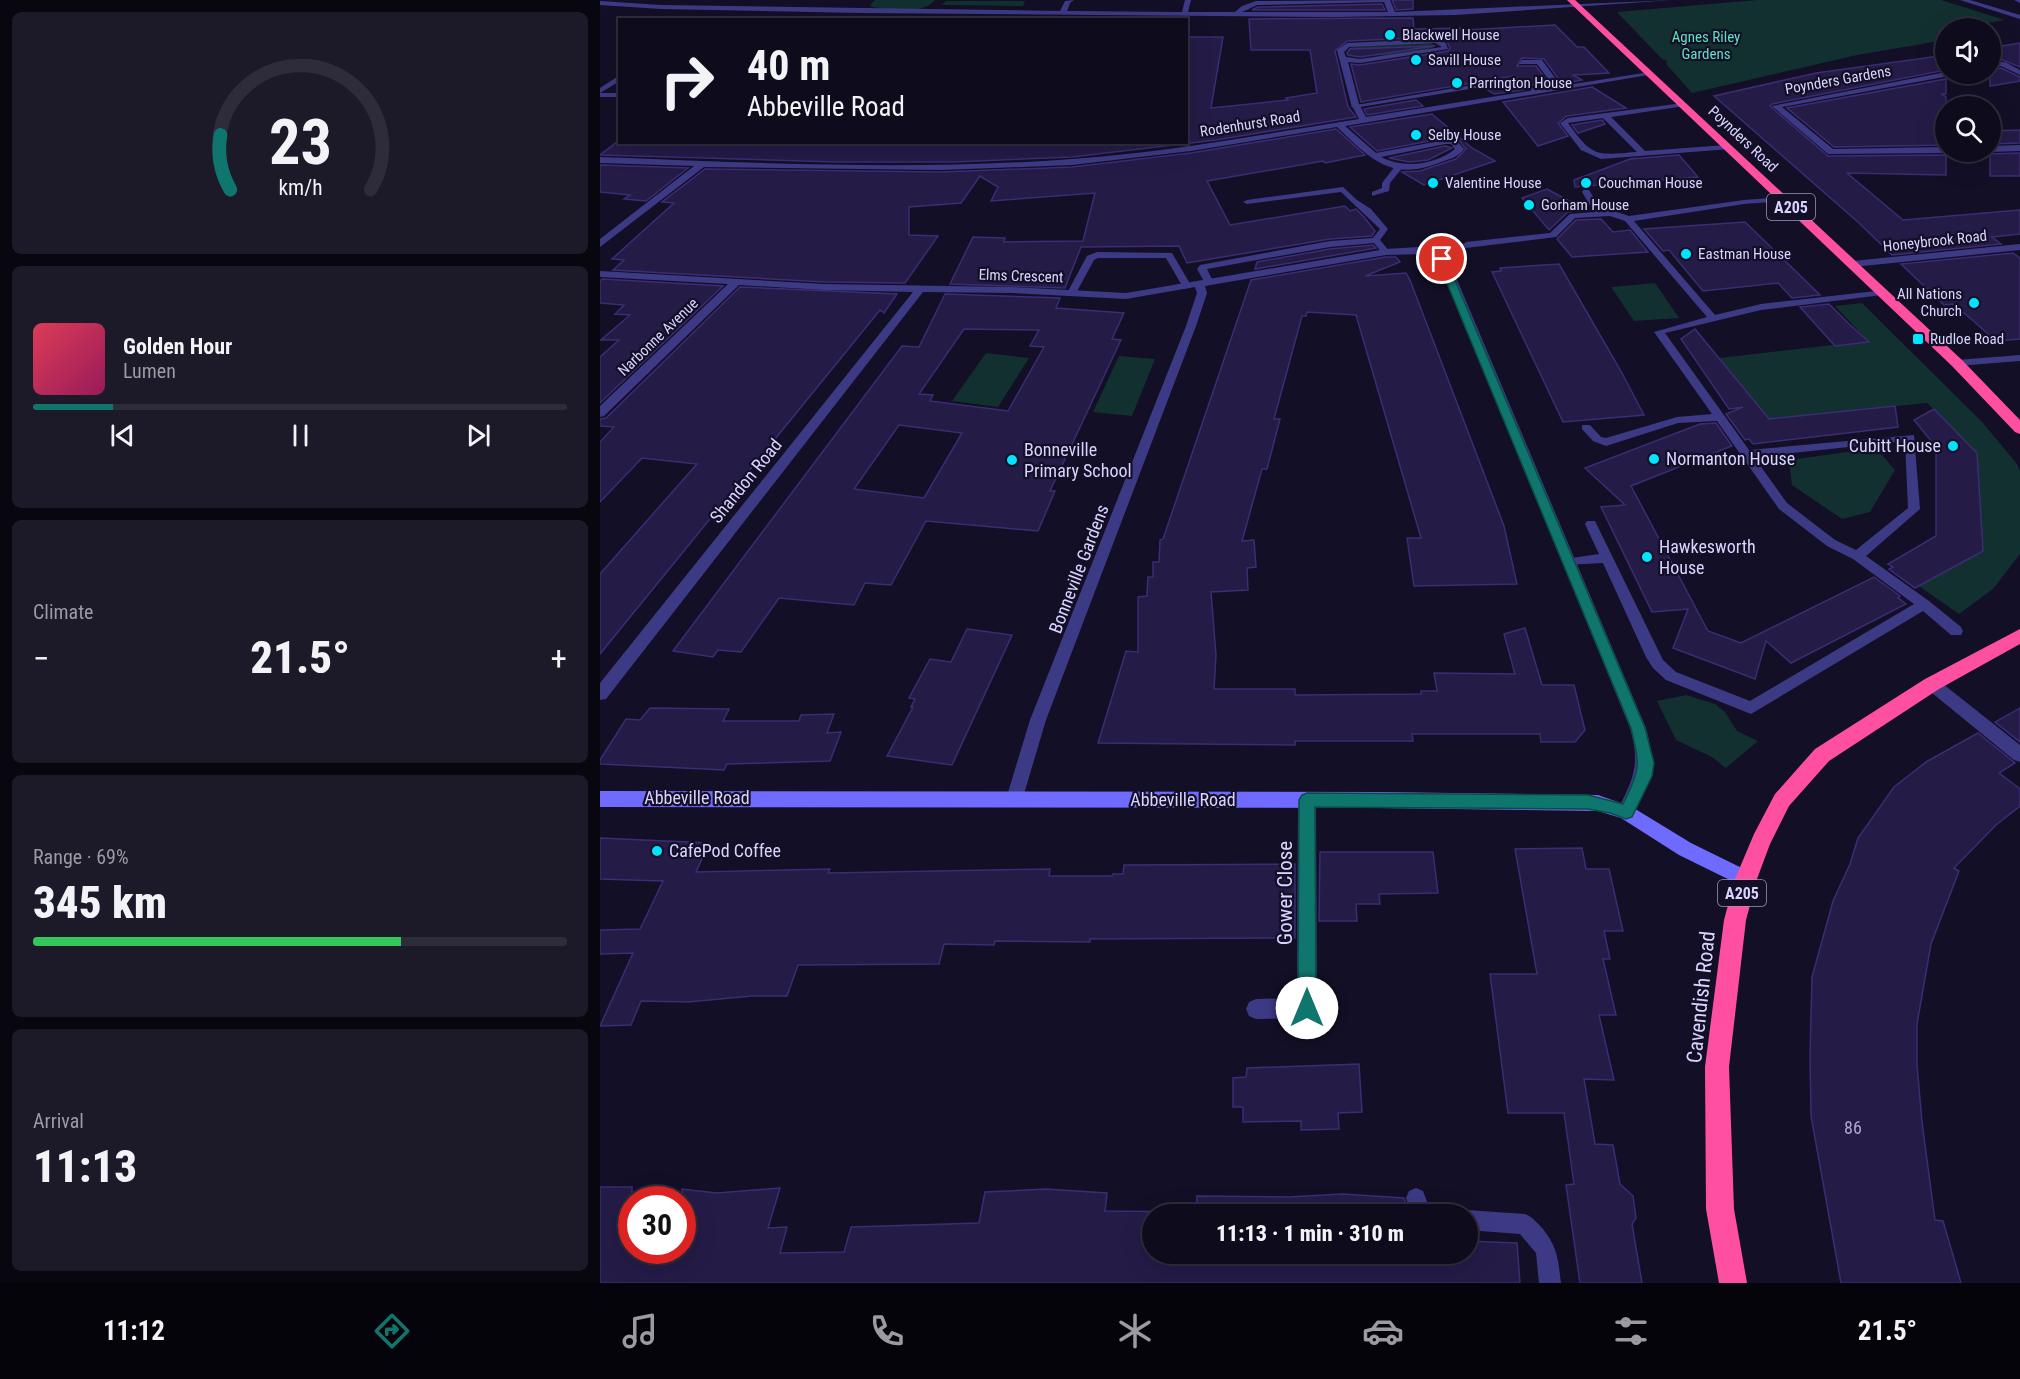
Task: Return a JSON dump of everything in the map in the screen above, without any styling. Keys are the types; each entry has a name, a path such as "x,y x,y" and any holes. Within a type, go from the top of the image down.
{"highway":[{"name":"Poynders Road","path":"1574,3 1957,363 2020,429"},
{"name":"Cavendish Road","path":"1733,1283 1720,1209 1717,1067 1735,921 1746,879 1761,841 1782,800 1822,755 1932,684 2020,636"}],"street":[{"path":"716,16 732,0"},
{"path":"1062,14 1071,0"},
{"path":"1184,15 1188,0"},
{"path":"1387,0 1392,14"},
{"path":"1238,15 1244,7 1256,3 1392,0"},
{"path":"1510,0 1517,9"},
{"path":"600,3 724,9 1062,14 1107,17 1392,14 1517,9 1574,3 1671,0"},
{"path":"1963,0 2020,17"},
{"path":"816,18 824,11"},
{"path":"941,18 945,13"},
{"path":"1344,59 1360,61 1446,48 1444,44 1436,41 1347,45 1340,52 1344,59 1354,106 1364,120"},
{"path":"1522,62 1539,62 1558,87"},
{"path":"2002,64 2020,73"},
{"name":"Rodenhurst Road","path":"600,160 941,168 1042,164 1191,148 1558,87 1650,74"},
{"name":"Poynders Gardens","path":"1935,76 1776,106 1831,152 1935,150"},
{"path":"600,92 618,78"},
{"path":"1339,124 1374,156 1399,167 1412,167 1457,153 1460,149 1453,142 1445,142 1374,156"},
{"path":"2001,148 2020,148"},
{"path":"600,244 702,164"},
{"name":"Honeybrook Road","path":"1853,264 2020,247"},
{"name":"Elms Crescent","path":"600,274 736,282 1126,296 1386,252 1419,251 1438,255 1445,263 1569,562"},
{"name":"Narbonne Avenue","path":"600,413 736,282"},
{"name":"Bonneville Gardens","path":"1015,800 1018,783 1038,720 1191,326 1202,293 1198,285"},
{"name":"Shandon Road","path":"600,694 920,289"},
{"path":"1957,363 2020,358"},
{"path":"1569,562 1645,747 1647,763 1644,776 1626,812"},
{"path":"1932,684 2020,755"},
{"name":"Abbeville Road","path":"600,799 1588,802 1611,806 1626,812 1685,849 1746,879"},
{"name":"Gower Close","path":"1256,1009 1307,1008 1307,800"}],"lane":[{"path":"1354,106 1513,80 1536,91"},
{"path":"600,92 618,95"},
{"path":"1683,105 1568,120 1564,123 1577,143 1590,155 1601,157 1727,147"},
{"path":"1606,116 1643,154"},
{"path":"1375,194 1386,189 1386,183 1399,167"},
{"path":"1247,202 1342,189 1354,202 1368,211 1384,229 1376,240"},
{"path":"1586,192 1599,214"},
{"path":"1466,245 1553,235 1573,216 1611,213 1628,219 1744,202 1782,199"},
{"path":"1628,219 1713,319"},
{"path":"1198,285 1203,267 1330,244 1365,239 1376,240 1386,252"},
{"path":"1072,293 1090,258 1097,255 1169,255 1198,285"},
{"path":"1882,292 1761,307 1659,332 1783,506 1831,543 1857,556 1924,604 1956,631"},
{"path":"1586,427 1597,439 1606,442 1677,420 1719,417"},
{"path":"1746,454 1910,437 1914,509 1857,556"},
{"path":"1591,524 1658,664 1671,676 1751,708 1924,604"},
{"path":"1569,562 1606,558"},
{"path":"1478,1222 1525,1224 1546,1250 1550,1283"}],"green space":[{"path":"875,0 935,0 923,8 906,10 872,7 870,5"},
{"name":"Agnes Riley Gardens","path":"1757,0 1941,0 1999,18 1935,18 1935,42 1857,55 1692,93 1666,64 1667,61 1662,59 1617,12"},
{"path":"946,1 1025,1 1023,6 942,5"},
{"path":"1429,42 1436,46 1392,55 1367,56 1348,53 1348,49 1353,47"},
{"path":"1655,283 1679,318 1634,321 1611,287"},
{"path":"1862,303 1983,423 2017,464 2020,471 2020,554 1993,589 1959,614 1919,586 1983,551 1977,453 1927,403 1769,419 1719,358 1868,341 1835,306"},
{"path":"986,353 1029,358 998,407 952,401"},
{"path":"1119,356 1155,359 1132,416 1093,412"},
{"path":"1876,448 1895,470 1870,512 1842,519 1792,485 1789,460"},
{"path":"1686,695 1715,704 1725,712 1737,731 1758,741 1726,768 1712,757 1676,740 1657,701"}],"building":[{"path":"1392,0 1413,0 1413,9 1396,10"},
{"path":"1382,4 1385,10 1252,10 1258,7"},
{"path":"1413,18 1414,29 1464,28 1465,30 1555,25 1577,47 1584,47 1609,73 1573,75 1582,80 1562,84 1544,59 1522,58 1517,66 1536,66 1550,85 1537,87 1513,76 1361,102 1351,64 1360,65 1448,51 1450,48 1447,41 1436,37 1347,41 1335,51 1348,107 1356,117 1188,143 1188,37 1223,37 1211,108 1288,100 1286,98 1317,93 1310,50 1251,50 1249,19"},
{"path":"2020,43 2020,67 2001,59 2001,46"},
{"path":"1435,46 1360,57 1347,53 1350,49"},
{"path":"1935,57 1935,72 1770,106 1828,156 1935,155 1935,162 1946,162 1946,175 1847,173 1903,220 2020,210 2020,234 1992,237 2001,244 1892,255 1859,223 1714,96 1816,73"},
{"path":"2001,68 2020,77 2020,81 1990,86 1990,84 2001,84"},
{"path":"1935,81 1935,84 1946,84 1946,94 1942,94 1945,96 1935,96 1935,145 1834,147 1787,108"},
{"path":"1512,84 1523,90 1494,94 1486,89"},
{"path":"1592,87 1626,108 1567,116 1558,123 1568,136 1538,146 1503,102"},
{"path":"1416,100 1423,106 1367,115 1364,109"},
{"path":"1432,114 1472,148 1495,161 1424,185 1402,172 1420,171 1456,159 1466,149 1458,139 1445,138 1377,151 1350,127"},
{"path":"1602,120 1605,124 1578,133 1572,125"},
{"path":"1336,129 1365,155 1207,181 1230,225 1345,206 1350,211 1356,209 1364,217 1375,231 1372,236 1330,239 1187,263 1179,246 1081,247 1065,288 950,284 973,237 1005,238 1004,242 1083,241 1095,193 991,201 998,187 980,176 961,203 909,207 909,235 938,236 905,283 824,282 613,270 624,260 612,259 674,203 662,202 705,169 941,172 1072,167 1191,153"},
{"path":"2020,130 2020,143 2001,144 2001,131"},
{"path":"617,142 618,144 1182,144 1072,157 954,162 836,162 600,155"},
{"path":"1445,146 1452,148 1428,160 1409,162 1389,158"},
{"path":"2020,153 2020,176 1990,176 1990,162 2001,162 2001,154"},
{"path":"1679,155 1698,177 1575,187 1574,180 1630,159"},
{"path":"600,165 688,168 646,201 624,199 630,195 600,192"},
{"path":"1547,189 1586,210 1568,212 1549,230 1522,198"},
{"path":"1601,219 1613,232 1630,230 1648,252 1572,257 1557,239 1576,220"},
{"path":"1745,222 1820,295 1792,298 1778,283 1703,291 1669,250 1663,251 1644,229"},
{"path":"1373,245 1376,248 1255,269 1257,262 1330,249"},
{"name":"All Nations Church","path":"2013,253 2020,258 2020,339 1996,341 1954,304 1944,305 1901,264"},
{"path":"1396,257 1400,262 1365,276 1406,273 1410,280 1504,526 1517,584 1414,586 1407,538 1421,538 1356,315 1307,312 1306,316 1302,316 1274,419 1280,419 1267,469 1262,469 1242,541 1254,540 1256,567 1247,568 1248,590 1211,592 1216,655 1214,689 1295,689 1295,695 1421,694 1421,691 1437,691 1434,673 1515,674 1504,634 1525,628 1542,685 1574,685 1585,730 1575,742 1541,742 1540,734 1412,734 1413,741 1295,741 1295,745 1098,743 1126,651 1138,652 1138,597 1147,596 1148,577 1153,577 1153,562 1159,562 1160,540 1163,539 1251,280"},
{"path":"1559,264 1644,415 1563,422 1492,272 1501,271 1500,268"},
{"path":"602,279 723,286 600,403 600,357 619,340 601,340 630,315 615,314 624,305 600,303 600,281"},
{"path":"740,287 897,294 884,313 880,310 600,654 600,574 697,464 642,458 600,502 600,442 614,427 600,426 600,419 606,418"},
{"path":"945,294 1060,298 1056,308 1124,313 1112,339 1121,340 1050,491 1055,491 1038,531 926,521 891,585 865,583 854,605 779,598 741,652 718,650 713,657 673,651 902,346 919,347","holes":["964,329 1039,330 1030,346 1044,347 1008,411 930,401 933,395 919,394","899,425 962,433 924,498 854,489"]},
{"path":"1829,304 1869,342 1835,346 1800,307"},
{"path":"1695,329 1769,419 1895,406 1898,427 1753,444 1749,439 1745,440 1726,414 1743,407 1729,409 1681,339"},
{"path":"1934,409 1977,453 1983,551 1915,588 1889,569 1893,567 1888,564 1936,536 1936,447 1914,420"},
{"path":"1716,423 1732,446 1631,486 1708,631 1741,643 1874,577 1900,596 1898,598 1906,604 1791,663 1766,641 1755,679 1673,648 1688,609 1652,612 1601,507 1625,505 1585,468 1700,424"},
{"path":"967,629 1012,635 952,765 887,756 913,707 911,707 915,699 909,698 930,659 951,662"},
{"path":"650,708 729,709 723,721 799,721 801,715 834,714 827,733 841,732 830,761 727,764 724,770 600,764 600,760 626,719 640,720"},
{"path":"2020,708 2020,742 1995,722"},
{"path":"1978,733 2015,763 1999,773 2020,789 2020,806 1996,825 1954,868 1959,871 1931,944 1917,1024 1917,1065 1922,1122 1935,1220 1943,1221 1961,1283 1841,1283 1811,1116 1812,977 1833,901 1850,864 1858,838 1894,787 1926,762"},
{"path":"600,838 709,843 696,872 830,869 828,873 1050,869 1049,876 1112,876 1123,874 1124,865 1295,864 1295,938 1090,939 1090,942 995,941 994,945 944,944 939,964 798,965 787,996 752,996 688,1002 641,1001 631,1025 600,1026 633,953 600,954 600,930 640,929 663,881 600,879"},
{"path":"1582,848 1586,869 1609,869 1623,931 1604,931 1610,959 1603,959 1616,1015 1599,1015 1614,1080 1584,1079 1595,1144 1613,1145 1620,1184 1633,1196 1636,1218 1632,1224 1642,1283 1580,1283 1566,1185 1574,1184 1564,1113 1508,1113 1490,974 1537,974 1515,849"},
{"path":"1320,852 1433,852 1438,893 1379,894 1380,904 1356,904 1357,921 1319,921"},
{"path":"1359,1064 1362,1112 1338,1113 1339,1129 1301,1130 1301,1121 1243,1122 1243,1107 1233,1107 1233,1078 1246,1077 1247,1068"},
{"path":"600,1187 618,1187 618,1264 696,1264 696,1191 717,1193 780,1188 768,1228 787,1227 780,1253 844,1252 851,1227 979,1223 985,1192 1046,1189 1107,1193 1105,1211 1142,1211 1142,1264 1478,1264 1478,1241 1517,1243 1520,1283 600,1283"},
{"path":"1342,1194 1404,1198 1406,1204 1196,1204 1197,1196 1289,1197"}],"place":[{"name":"Blackwell House","path":"1390,35"},
{"name":"Savill House","path":"1416,60"},
{"name":"Parrington House","path":"1457,83"},
{"name":"Selby House","path":"1416,135"},
{"name":"Valentine House","path":"1433,183"},
{"name":"Couchman House","path":"1586,183"},
{"name":"Gorham House","path":"1529,205"},
{"name":"Eastman House","path":"1686,254"},
{"name":"All Nations Church","path":"1974,303"},
{"name":"Rudloe Road","path":"1918,339"},
{"name":"Cubitt House","path":"1953,446"},
{"name":"Normanton House","path":"1654,459"},
{"name":"Bonneville Primary School","path":"1012,460"},
{"name":"Hawkesworth House","path":"1647,557"},
{"name":"CafePod Coffee","path":"657,851"}],"route":[{"path":"1307,1008 1307,800 1588,802 1611,806 1626,812 1644,776 1647,763 1645,747 1638,728 1442,259"}]}
